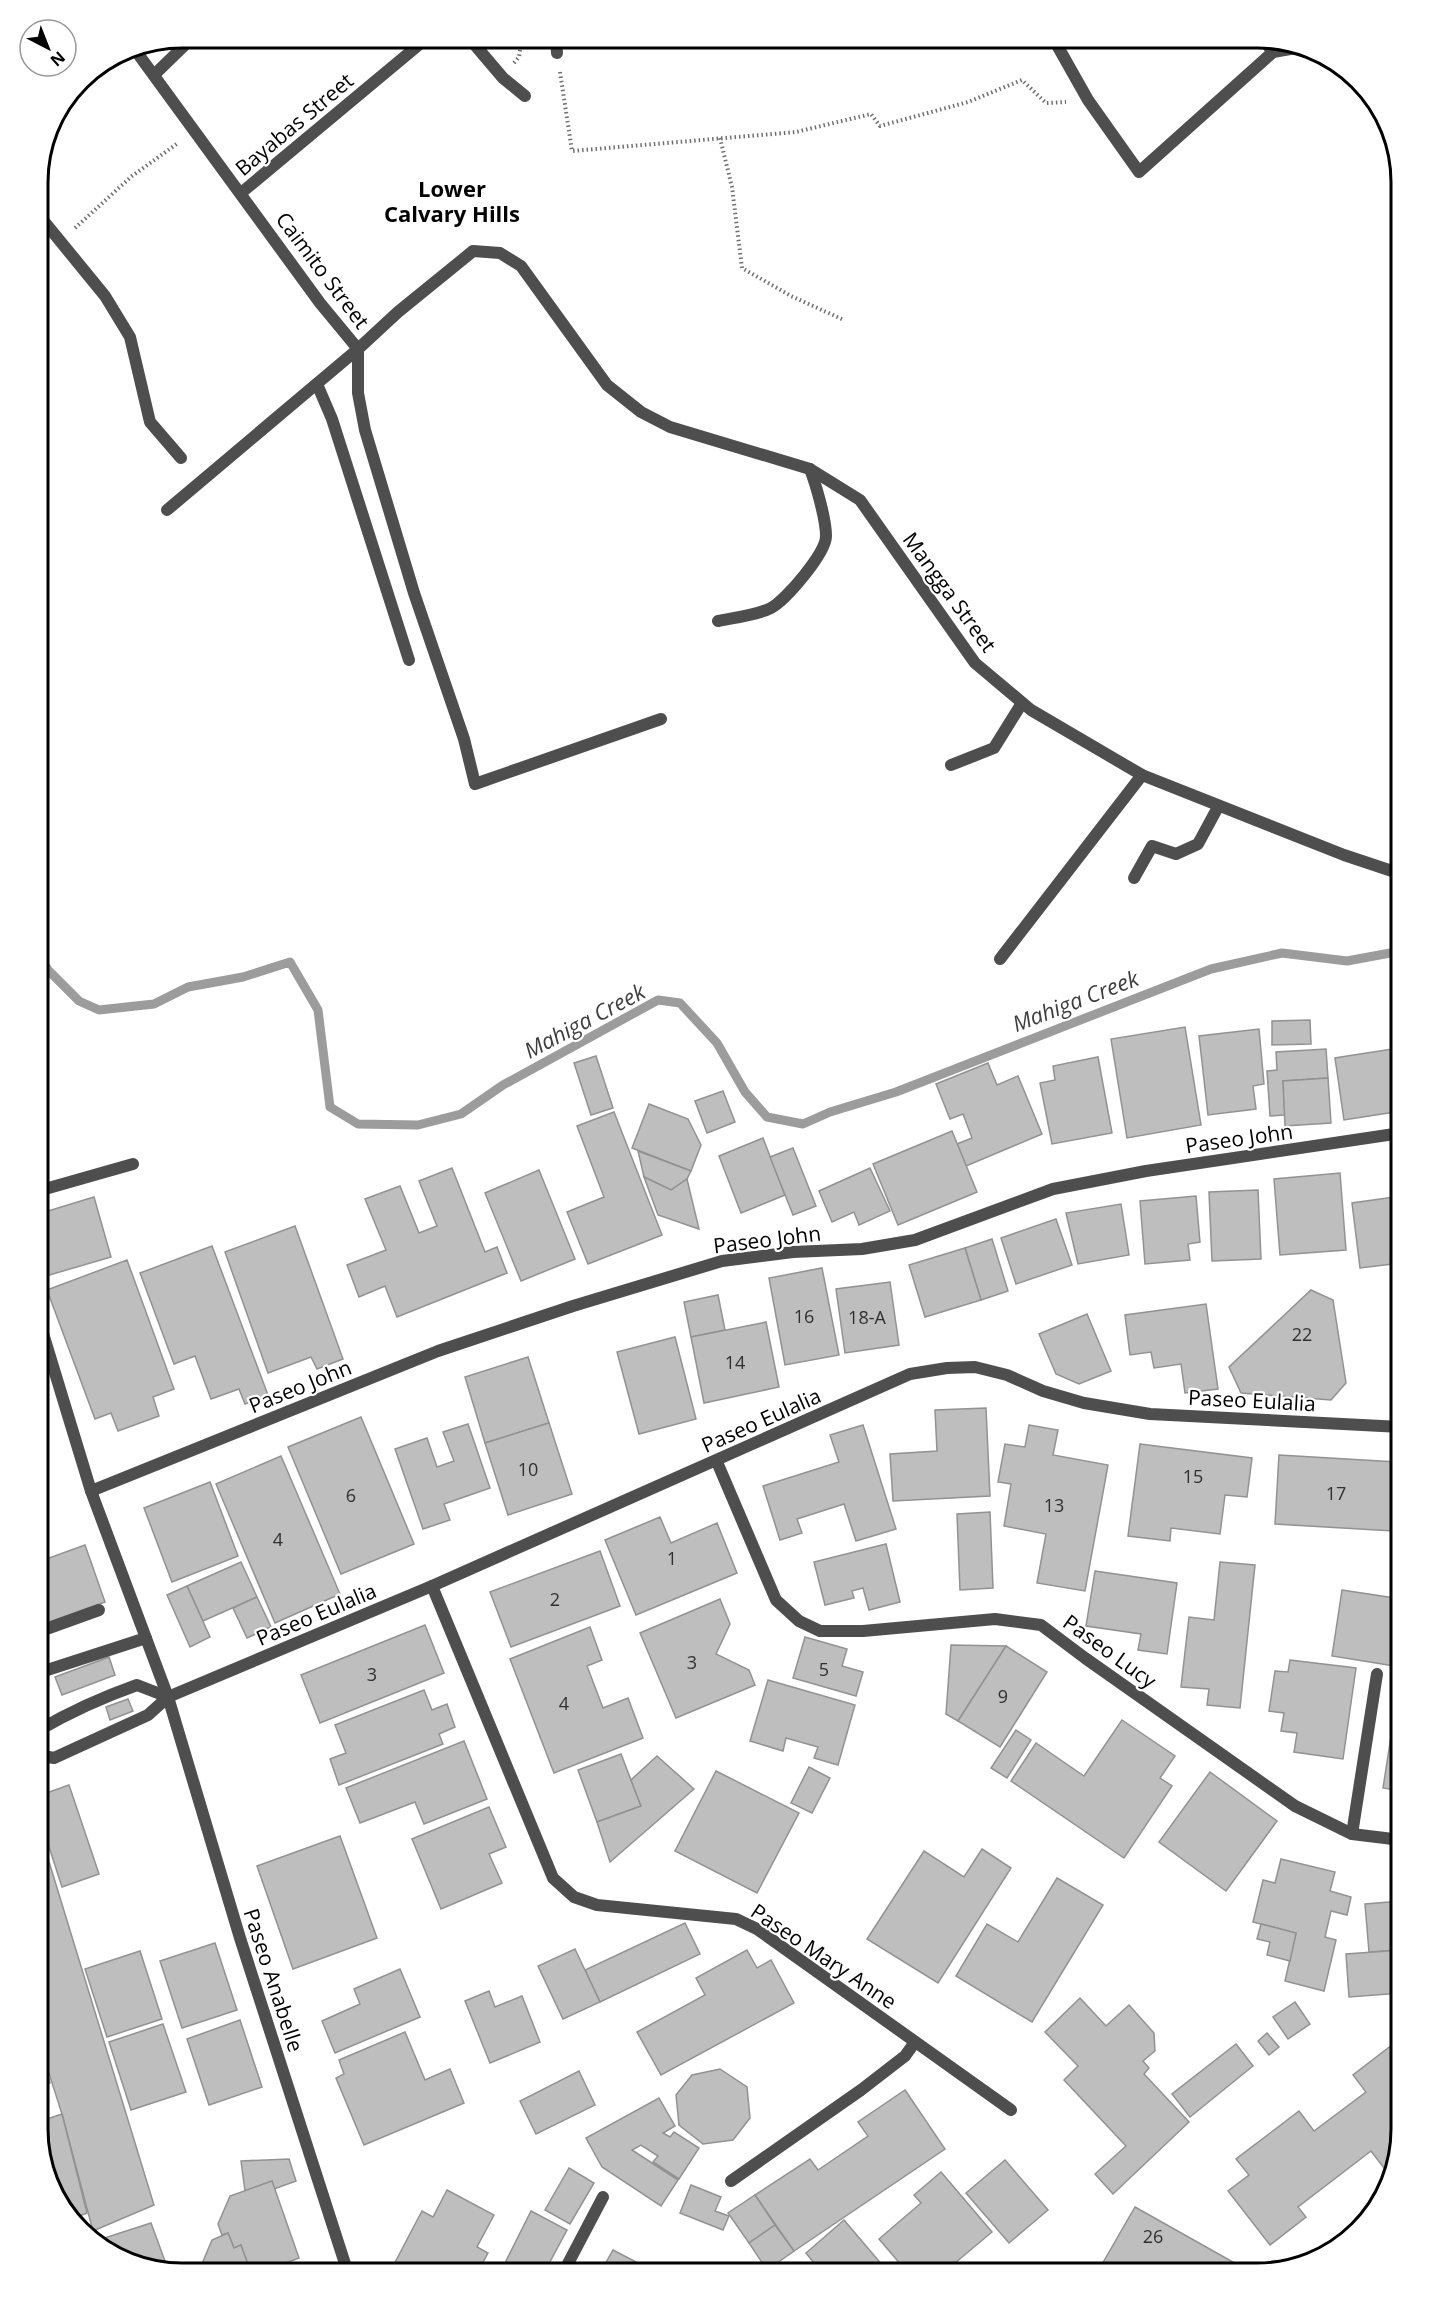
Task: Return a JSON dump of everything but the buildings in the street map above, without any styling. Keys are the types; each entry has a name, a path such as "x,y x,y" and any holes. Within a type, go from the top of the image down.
{"street":[{"path":"155,74 182,48"},
{"name":"Bayabas Street","path":"241,193 415,48"},
{"path":"478,48 503,78 525,96"},
{"path":"557,48 557,53"},
{"path":"1059,48 1088,100 1139,172 1273,52 1281,51"},
{"name":"Caimito Street","path":"140,55 320,303 358,349 398,312 473,251 500,253 521,266 607,385"},
{"path":"48,225 105,296 130,337 150,422 181,459"},
{"path":"167,510 358,349"},
{"path":"358,349 358,393 365,430 414,593 464,739 475,784 661,719"},
{"path":"317,384 332,419 409,660"},
{"name":"Mangga Street","path":"607,385 641,412 670,427 810,469 860,500 975,663 1022,703 1142,775 1218,807 1391,871"},
{"path":"718,621 771,608 795,586 816,560 826,538 816,483 810,469"},
{"path":"951,765 994,748 1022,703"},
{"path":"1000,959 1142,775"},
{"path":"1134,879 1152,846 1176,854 1197,844 1218,807"},
{"name":"Paseo John","path":"91,1491 438,1352 573,1306 722,1261 793,1252 862,1249 915,1240 1053,1189 1146,1171 1391,1134"},
{"path":"48,1188 133,1164"},
{"name":"Paseo Anabelle","path":"48,1350 91,1491 168,1697 244,1949 345,2263"},
{"name":"Paseo Eulalia","path":"48,1757 54,1758 148,1715 168,1697 432,1586 717,1462 909,1374 975,1366 1007,1375 1043,1391 1084,1403 1150,1414 1391,1426"},
{"name":"Paseo Lucy","path":"717,1462 776,1600 799,1621 820,1630 842,1631 995,1619 1041,1625 1294,1806 1352,1834 1391,1839"},
{"name":"Paseo Mary Anne","path":"432,1586 553,1878 574,1897 597,1905 736,1919 757,1929 1011,2110"},
{"path":"48,1628 99,1610"},
{"path":"48,1669 146,1638"},
{"path":"1352,1834 1377,1674"},
{"path":"48,1725 104,1697 137,1685 168,1697"},
{"path":"731,2181 896,2063 905,2056 915,2042"},
{"path":"568,2263 603,2197"}],"path":[{"path":"557,53 572,152 796,132 872,114 880,126 968,102 1022,80 1046,103 1088,100"},
{"path":"61,240 132,176 196,130"},
{"path":"720,138 732,187 742,268 791,296 844,320"}],"waterway":[{"name":"Mahiga Creek","path":"48,970 79,1001 99,1010 154,1004 188,987 243,977 290,962 318,1010 330,1107 358,1124 418,1125 461,1114 503,1085 658,1000 680,1003 717,1043 745,1092 767,1117 803,1124 830,1112 896,1092 1211,969 1282,953 1347,961 1391,953"}],"district":[{"name":"Lower Calvary Hills","path":"452,200"}]}
